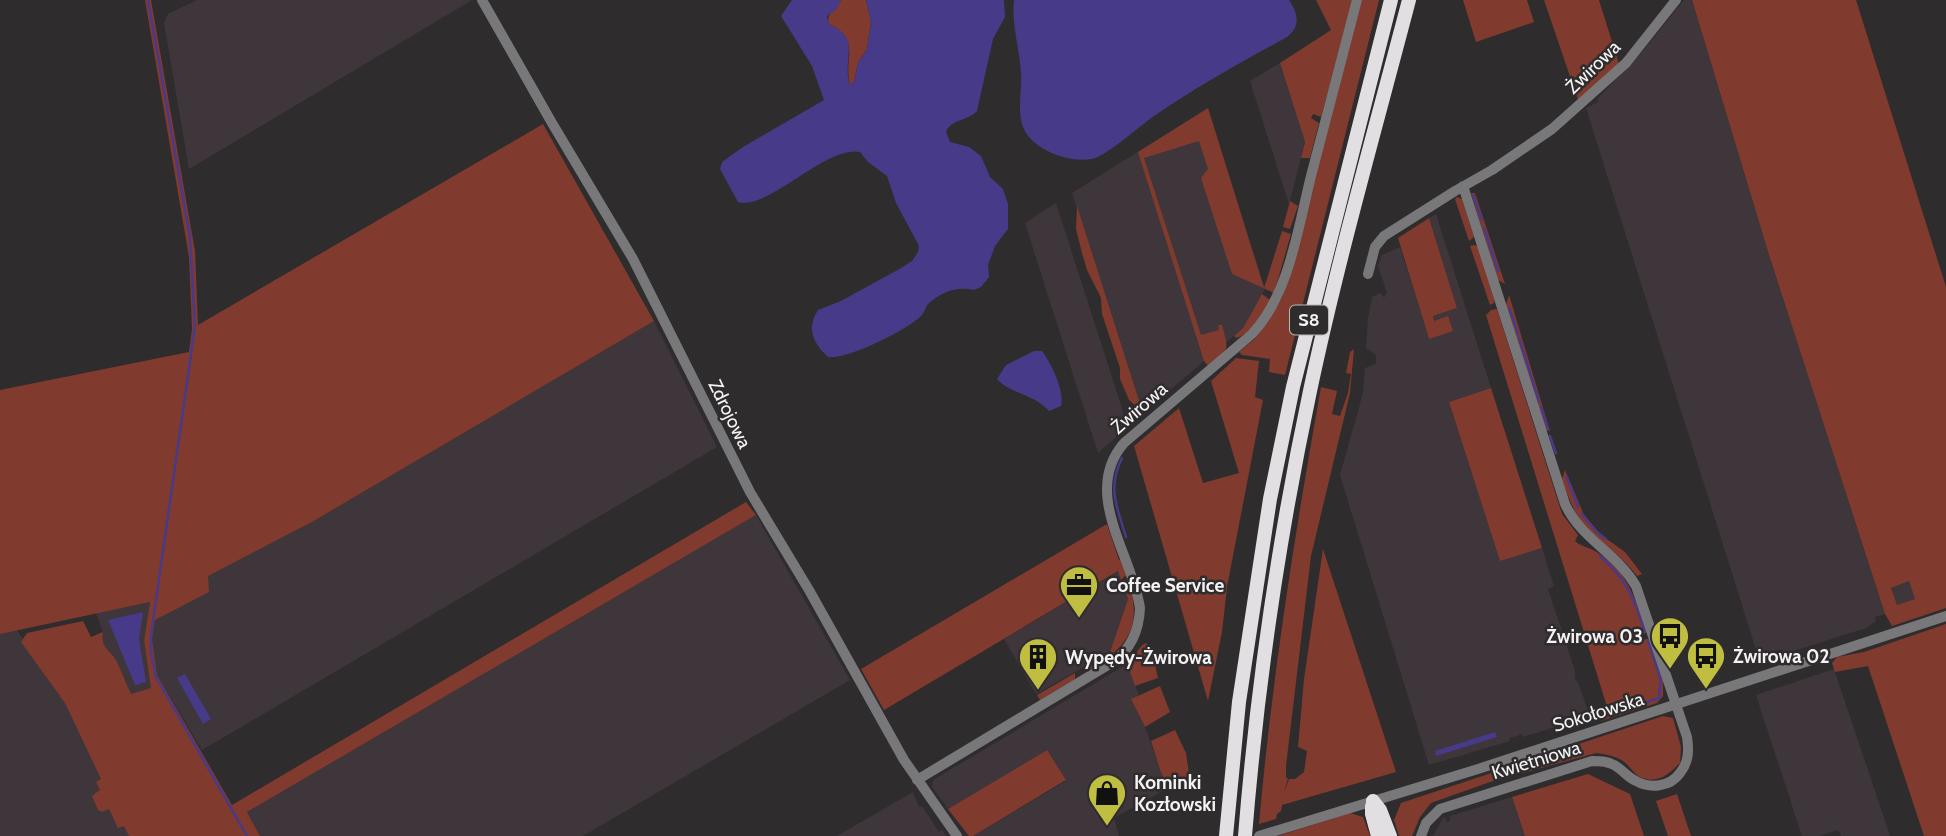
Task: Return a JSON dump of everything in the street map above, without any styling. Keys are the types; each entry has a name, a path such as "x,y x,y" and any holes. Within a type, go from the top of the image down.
{"highway":[{"name":"S8","path":"1226,836 1239,702 1270,499 1293,387 1391,0"},
{"name":"S8","path":"1245,836 1254,731 1272,603 1310,390 1345,242 1409,0"},
{"path":"1373,801 1372,814 1378,836"},
{"path":"1373,801 1380,810 1390,836"}],"street":[{"name":"Zdrojowa","path":"482,0 633,259 735,465 917,780 957,836"},
{"name":"Żwirowa","path":"917,780 1113,662 1124,653 1136,634 1140,614 1139,600 1107,499 1106,477 1110,464 1124,443 1252,334 1265,319 1281,287 1357,0"},
{"name":"Żwirowa","path":"1368,274 1375,247 1382,239 1502,164 1560,122 1626,63 1676,0"},
{"path":"1463,186 1565,504 1583,532 1623,566 1636,586 1676,705"},
{"name":"Sokołowska","path":"1259,836 1676,705 1946,616"},
{"name":"Kwietniowa","path":"1421,836 1426,823 1440,809 1592,761 1616,766 1644,784 1666,784 1678,776 1689,753 1687,737 1676,705"}],"shaded area":[{"path":"145,0 151,0 195,251 198,325 543,124 654,321 312,522 208,576 209,592 155,620 152,639 157,675 232,805 746,502 756,515 247,812 260,836 129,836 124,826 118,828 109,809 102,812 98,810 92,796 100,790 96,782 101,779 65,703 21,642 27,633 83,621 91,637 103,632 103,642 117,662 131,694 151,688 144,641 150,602 0,634 0,390 189,352 192,329 189,257"},
{"path":"197,0 472,0 189,169 164,23 168,14"},
{"path":"792,0 841,0 836,10 827,17 829,24 845,36 848,43 850,85 854,82 858,63 867,49 871,22 866,0 1004,0 1005,17 993,39 977,111 952,125 946,132 950,142 969,147 981,156 990,177 1003,189 1008,204 1008,229 995,246 988,265 989,277 981,287 974,290 956,289 940,295 929,303 921,316 903,329 862,349 837,357 828,357 815,341 812,323 818,310 841,301 901,268 912,261 919,246 896,203 887,176 868,162 860,152 831,158 765,197 750,202 738,202 720,169 722,162 743,147 824,100 812,66 781,16"},
{"path":"841,0 866,0 871,22 867,49 858,63 854,82 850,85 848,43 845,36 829,24 828,20"},
{"path":"1014,0 1289,0 1297,20 1287,37 1186,95 1098,157 1083,160 1052,153 1034,142 1023,127 1020,115 1021,74"},
{"path":"1316,0 1353,0 1321,117 1313,114 1311,118 1319,123 1310,158 1301,158 1305,142 1280,63 1331,30"},
{"path":"1362,0 1379,0 1285,375 1269,372 1270,359 1242,355 1239,352 1256,338 1282,298"},
{"path":"1463,0 1527,0 1534,22 1476,42"},
{"path":"1544,0 1599,0 1619,64 1578,100"},
{"path":"1684,0 1692,0 1769,255 1885,614 1875,617 1876,621 1866,628 1784,654 1782,649 1758,656 1586,108 1598,102 1598,98 1642,52"},
{"path":"1692,0 1856,0 1946,287 1946,608 1892,626 1885,614 1769,255","holes":["1909,581 1915,599 1897,605 1891,588"]},
{"path":"1280,63 1305,142 1289,204 1250,81"},
{"path":"1208,108 1265,289 1243,328 1143,413 1072,193"},
{"path":"1208,108 1264,288 1282,231 1291,234 1274,293 1232,274 1201,178 1208,169 1199,141 1144,158 1201,335 1219,330 1218,325 1222,325 1226,348 1208,366 1204,361 1138,152"},
{"path":"1471,193 1475,193 1505,284 1498,280"},
{"path":"1455,199 1462,199 1474,237 1469,241"},
{"path":"1290,201 1298,206 1290,229 1283,227"},
{"path":"1056,203 1128,427 1098,453 1025,223"},
{"path":"1077,206 1143,413 1129,400 1120,379 1120,368 1102,314 1101,298 1087,270 1076,229"},
{"path":"1436,214 1491,388 1449,402 1500,560 1542,548 1554,586 1548,589 1575,671 1575,679 1590,716 1523,737 1522,734 1509,738 1510,741 1429,765 1340,475 1363,393 1365,368 1376,364 1376,355 1366,348 1372,297 1381,293 1384,298 1387,292 1378,266 1382,255 1400,247 1429,339 1434,321 1432,316 1457,308 1429,218"},
{"path":"1429,218 1457,308 1433,316 1434,321 1448,316 1453,331 1429,339 1398,238"},
{"path":"1470,246 1478,246 1494,299 1494,303 1490,305"},
{"path":"1262,294 1270,300 1252,327 1237,338 1234,336 1243,328"},
{"path":"1509,295 1550,431 1546,430 1506,305"},
{"path":"1497,309 1562,514 1578,535 1575,541 1595,551 1617,569 1635,598 1647,632 1639,637 1640,640 1649,639 1663,681 1663,696 1657,703 1601,721 1599,714 1608,710 1486,315"},
{"path":"654,321 717,447 202,750 157,675 152,639 155,620 207,576 312,522"},
{"path":"1354,349 1350,393 1311,556 1286,766 1288,778 1284,793 1289,779 1295,779 1304,772 1307,751 1298,747 1304,679 1323,549 1396,772 1282,805 1276,819 1259,824 1285,605 1321,387 1337,391 1332,414 1340,416 1351,374 1346,373 1350,352"},
{"path":"1034,351 1042,351 1059,385 1061,406 1049,411 997,379 1006,365"},
{"path":"1236,358 1259,361 1255,397 1263,400 1208,701 1134,446 1179,408 1203,483 1239,473 1211,381"},
{"path":"1491,388 1542,548 1500,561 1449,402"},
{"path":"1565,470 1584,515 1601,535 1625,552 1642,574 1637,576 1583,523 1564,486 1562,479"},
{"path":"756,515 850,680 583,836 260,836 247,812"},
{"path":"1107,524 1126,575 1121,580 1118,571 884,710 861,669"},
{"name":"Coffee Service","path":"1119,571 1128,599 1110,652 1036,694 1004,639"},
{"path":"1909,581 1915,599 1897,606 1891,588"},
{"path":"1124,587 1131,590 1134,604 1134,617 1127,637 1103,662 1091,669 1085,667 1110,652 1128,599"},
{"path":"150,602 144,641 152,691 129,698 96,635 103,632 96,613"},
{"path":"143,612 139,639 146,682 135,685 108,620"},
{"path":"1946,624 1946,836 1924,836 1868,666 1835,672 1832,663 1837,657 1864,652"},
{"path":"16,629 67,699 133,836 0,836 0,633"},
{"path":"1146,643 1151,648 1158,678 1135,686 1127,664"},
{"path":"1127,664 1139,695 1132,700 1168,788 1114,818 1119,836 973,836 1066,781 1047,750 948,809 932,787 933,780"},
{"path":"1834,669 1890,836 1841,836 1838,830 1819,836 1802,836 1756,695"},
{"path":"1075,673 1075,679 1040,700 1037,695"},
{"path":"185,674 211,719 203,724 177,678"},
{"path":"1160,686 1170,712 1145,727 1131,699"},
{"path":"1663,716 1673,718 1681,747 1680,763 1662,777 1652,780 1640,777 1620,759 1596,753 1490,782 1431,803 1420,817 1412,836 1399,836 1394,820 1401,803"},
{"path":"1175,730 1186,753 1189,774 1178,785 1168,788 1151,741"},
{"path":"1495,732 1497,737 1436,756 1435,751"},
{"path":"1047,750 1066,780 969,836 948,809"},
{"path":"1588,774 1630,794 1644,836 1525,836 1512,797"},
{"path":"913,792 919,807 922,806 939,832 942,830 946,836 837,836"},
{"path":"1677,794 1691,836 1668,836 1656,801"},
{"path":"1512,797 1525,836 1433,836 1445,817 1447,822 1450,821 1450,816"},
{"path":"1350,813 1363,817 1370,836 1278,836"}],"waterway":[{"path":"148,0 190,237 195,326 151,635 151,653 156,677 247,836"},
{"path":"1473,195 1482,220"},
{"path":"1484,228 1498,271"},
{"path":"1509,308 1518,334"},
{"path":"1519,338 1539,402"},
{"path":"1541,407 1548,429"},
{"path":"1550,436 1556,453"},
{"path":"1122,458 1114,488 1126,537"},
{"path":"1567,477 1578,507"},
{"path":"1582,514 1606,539"},
{"path":"1600,556 1617,573 1628,590 1645,632"},
{"path":"1604,716 1659,698 1661,680 1648,640"}],"place":[{"name":"Coffee Service","path":"1079,619"},
{"name":"Żwirowa 03","path":"1670,670"},
{"name":"Żwirowa 02","path":"1706,690"},
{"name":"Wypędy-Żwirowa","path":"1038,691"},
{"name":"Kominki Kozłowski","path":"1107,827"}]}
